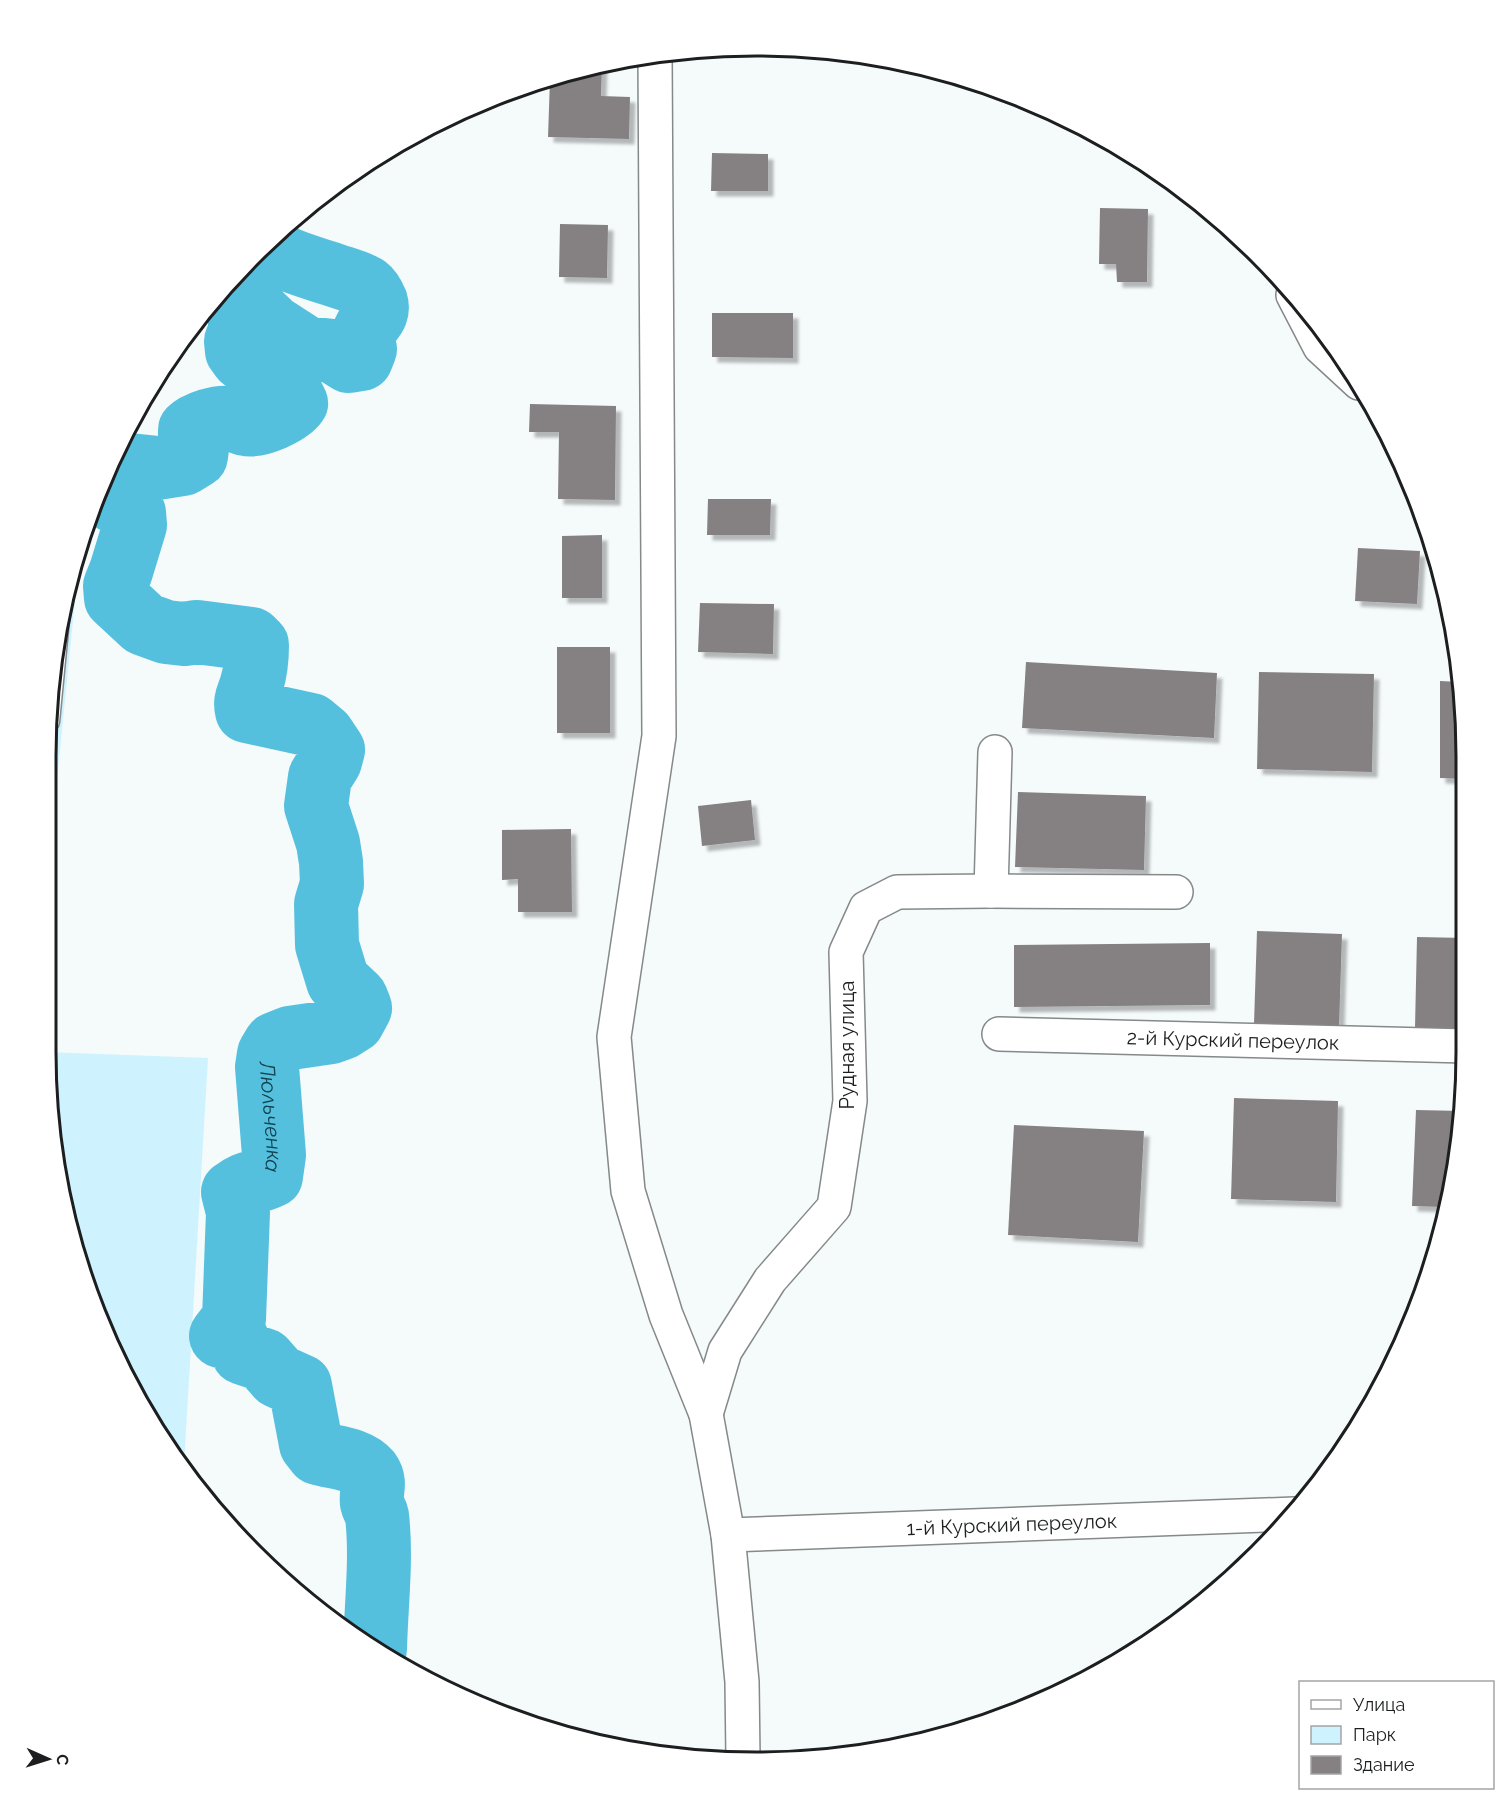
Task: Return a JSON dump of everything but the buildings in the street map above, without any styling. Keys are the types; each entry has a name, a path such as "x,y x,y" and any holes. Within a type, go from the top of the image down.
{"street":[{"path":"655,63 659,736 614,1037 628,1191 666,1315 706,1414 729,1535 742,1682 744,1751"},
{"path":"1310,327 1320,347 1331,357"},
{"path":"991,891 995,752"},
{"name":"Рудная улица","path":"706,1414 726,1351 770,1280 834,1207 850,1101 846,952 866,908 897,892 1176,892"},
{"name":"2-й Курский переулок","path":"999,1034 1456,1046"},
{"name":"1-й Курский переулок","path":"729,1535 1282,1514"}],"green space":[{"path":"76,586 56,789 57,710 61,665"},
{"path":"56,1052 208,1058 185,1455 149,1401 128,1361 93,1276 79,1232 61,1142"}],"waterway":[{"name":"Люльченка","path":"120,464 158,468 183,464 196,456 197,448 190,438 190,430 198,425 225,418 246,424 258,423 281,415 296,403 287,389 242,358 237,351 236,341 240,332 240,314 244,308 251,306 272,326 306,348 333,351 349,361 361,359 365,349 364,333 377,309 369,290 357,283 271,252"},
{"name":"Люльченка","path":"113,480 114,501 128,504 134,513 135,525 115,586 116,598 144,624 166,632 184,634 197,632 251,639 257,645 257,655 246,700 247,711 311,725 323,735 333,750 330,761 320,777 316,806 328,843 331,862 332,884 326,904 327,945 338,981 356,998 360,1008 353,1021 342,1028 331,1032 290,1038 275,1044 269,1054 267,1067 274,1155 271,1176 233,1192 238,1212 234,1319 221,1336 238,1341 243,1353 264,1360 278,1376 300,1386 311,1444 318,1453 345,1459 364,1467 369,1472 373,1484 372,1503 377,1516 379,1549 375,1638"}]}
